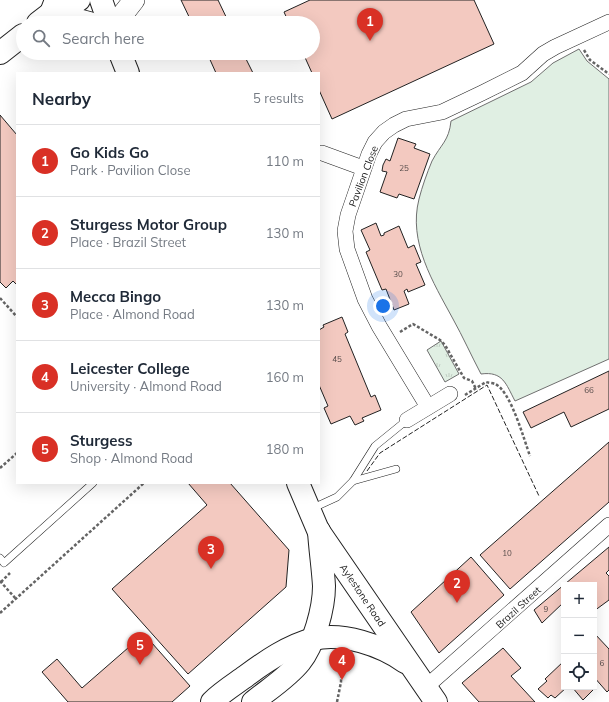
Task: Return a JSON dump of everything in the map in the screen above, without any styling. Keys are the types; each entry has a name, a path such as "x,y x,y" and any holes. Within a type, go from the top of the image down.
{"main road":[{"path":"48,12 79,0"},
{"path":"101,0 107,16"},
{"path":"48,12 63,16"},
{"path":"0,53 16,40"},
{"path":"123,60 128,72"},
{"name":"Aylestone Road","path":"298,484 314,520 431,695"},
{"path":"253,702 287,676 301,661 313,639 322,605 324,587 314,520"},
{"path":"212,702 272,656 313,639 342,638 370,643 390,652 411,666"}],"street":[{"path":"121,16 134,0"},
{"name":"Pavilion Close","path":"428,407 365,299 347,249 345,231 363,168 375,142 384,132 394,125 406,119 442,112 482,93 522,73 543,54 577,36 609,22"},
{"path":"322,153 363,168"},
{"path":"407,420 450,394"},
{"name":"Brazil Street","path":"431,695 609,525"}],"lane":[{"path":"314,520 352,481 375,446 407,420"},
{"path":"352,481 396,469"},
{"path":"0,558 4,563 92,484"}],"path":[{"path":"577,36 590,60 609,74"},
{"path":"0,298 16,316"},
{"path":"388,340 413,324 446,345 464,378 472,381 476,388"},
{"path":"450,394 460,398 486,382 495,384 504,392 530,456"},
{"path":"0,468 16,454"},
{"path":"0,613 143,484"},
{"path":"0,581 16,599"},
{"path":"337,702 341,682 342,655"}],"green space":[{"path":"579,49 587,61 609,79 609,359 515,401 503,380 494,375 481,374 424,261 417,231 416,215 419,199 432,161 446,138 451,121 531,82 553,63"},
{"path":"441,341 459,374 445,382 427,350"}],"building":[{"path":"181,0 218,0 226,16 189,16"},
{"path":"310,0 474,0 494,44 332,119 320,92 320,72 312,72 306,60 320,60 320,16 286,16 284,12"},
{"path":"210,60 246,60 252,72 216,72"},
{"path":"0,115 16,134 16,284 13,281 6,288 0,282"},
{"path":"398,138 416,144 414,148 430,154 414,199 399,194 397,198 380,192 387,172 382,171 383,165 386,159 390,161"},
{"path":"376,223 381,236 399,226 408,248 414,245 421,262 416,264 425,285 408,292 407,289 404,291 409,304 394,310 386,289 382,290 366,252 370,250 361,230"},
{"path":"342,317 348,332 345,334 371,397 375,395 381,410 362,418 364,421 355,425 350,416 331,424 324,408 328,406 320,387 320,329 324,327 323,325"},
{"path":"609,371 609,409 571,427 564,412 531,428 523,412"},
{"path":"609,442 609,502 510,589 480,555"},
{"path":"189,484 231,484 289,550 286,587 188,674 112,589 207,505"},
{"path":"609,547 609,570 606,573 609,576 609,600 597,609 597,582 567,582"},
{"path":"471,557 504,595 439,653 411,612"},
{"path":"561,587 561,605 542,623 534,610"},
{"path":"144,634 190,686 172,702 68,702 42,672 57,659 82,688"},
{"path":"597,636 609,649 609,690 607,692 597,680"},
{"path":"503,648 521,668 511,676 535,702 479,702 462,683"},
{"path":"561,664 561,690 564,690 555,698 551,695 548,698 538,689 547,681 545,679"},
{"path":"575,690 593,690 583,700"}],"fence":[{"path":"367,471 380,453 487,385 539,496"}],"place":[{"name":"Go Kids Go","path":"370,41"},
{"name":"Mecca Bingo","path":"211,569"},
{"name":"Sturgess Motor Group","path":"457,603"},
{"name":"Sturgess","path":"140,665"},
{"name":"Leicester College","path":"342,680"}]}
